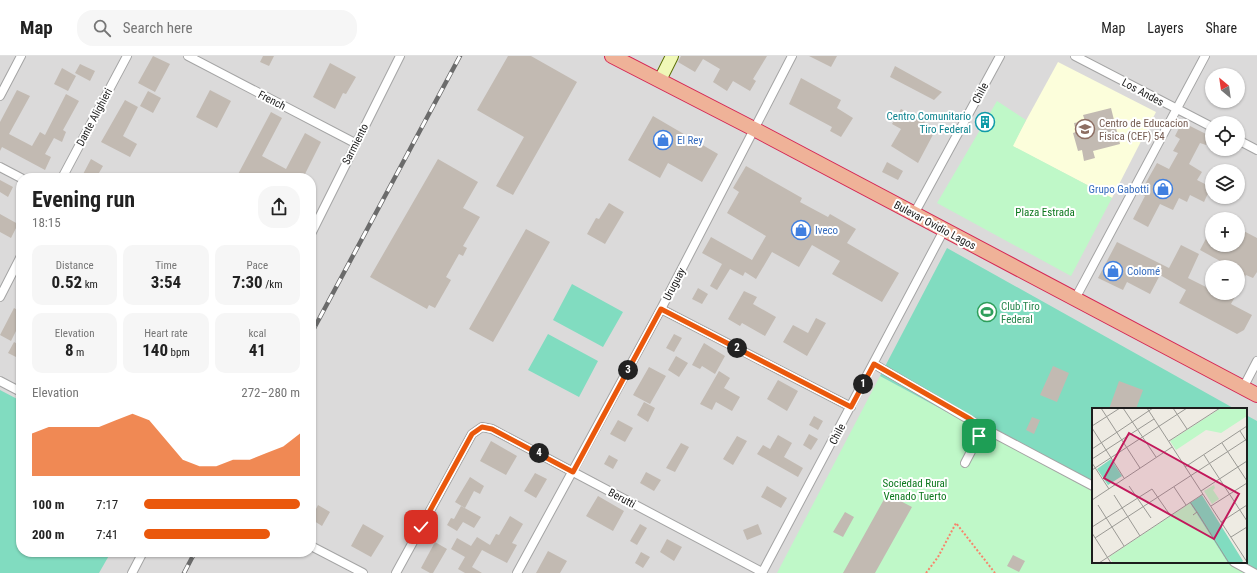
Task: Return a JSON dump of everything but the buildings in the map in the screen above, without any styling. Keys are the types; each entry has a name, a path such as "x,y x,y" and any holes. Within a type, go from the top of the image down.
{"highway":[{"name":"Bulevar Ovidio Lagos","path":"612,56 754,129 1257,396"}],"main road":[{"path":"660,80 672,56"}],"street":[{"path":"0,96 21,56"},
{"name":"Dante Alighieri","path":"65,173 126,56"},
{"name":"French","path":"188,56 355,143"},
{"name":"Sarmiento","path":"316,224 355,143 400,56"},
{"name":"Uruguay","path":"517,573 661,309 792,56"},
{"name":"Chile","path":"914,214 1000,56"},
{"name":"Los Andes","path":"1075,56 1205,124"},
{"path":"1075,299 1205,56"},
{"path":"1245,144 1257,150"},
{"path":"0,167 16,175"},
{"name":"Chile","path":"762,573 944,230"},
{"path":"0,297 16,266"},
{"path":"661,309 851,407"},
{"path":"1243,388 1257,360"},
{"path":"874,364 980,426 1092,485"},
{"path":"0,381 16,389"},
{"path":"965,463 979,436 980,426"},
{"name":"Berutti","path":"396,573 472,434 482,427 492,429 762,573"},
{"path":"316,549 363,573"},
{"path":"132,573 140,557"},
{"path":"1236,563 1254,573"}],"path":[{"path":"926,573 938,557 956,523 995,573"}],"shaded area":[{"path":"0,56 1257,56 1257,573 0,573"},
{"name":"Centro de Educacion Fisica (CEF) 54","path":"1058,62 1156,112 1112,198 1012,146"}],"green space":[{"name":"Plaza Estrada","path":"997,101 1026,120 1013,146 1112,198 1071,276 937,203"},
{"name":"Club Tiro Federal","path":"947,248 1233,408 1092,408 1092,490 880,376"},
{"path":"572,284 623,312 603,347 553,320"},
{"path":"548,334 598,361 579,397 528,370"},
{"name":"Sociedad Rural Venado Tuerto","path":"880,376 1092,490 1092,563 1227,563 1245,573 777,573"},
{"path":"0,390 16,398 16,557 108,557 99,573 0,573"},
{"path":"1247,416 1257,421 1257,573 1245,573 1227,563 1247,563"}],"railway":[{"path":"316,325 460,56"},
{"path":"184,573 192,557"}],"place":[{"name":"Centro Comunitario Tiro Federal","path":"985,122"},
{"name":"Centro de Educacion Fisica (CEF) 54","path":"1085,129"},
{"name":"El Rey","path":"663,140"},
{"name":"Grupo Gabotti","path":"1163,189"},
{"name":"Iveco","path":"801,230"},
{"name":"Colomé","path":"1113,271"},
{"name":"Club Tiro Federal","path":"987,312"}],"route":[{"path":"421,527 472,434 482,427 492,429 573,472 661,309 851,407 874,364 970,419 980,426 979,436"}]}
